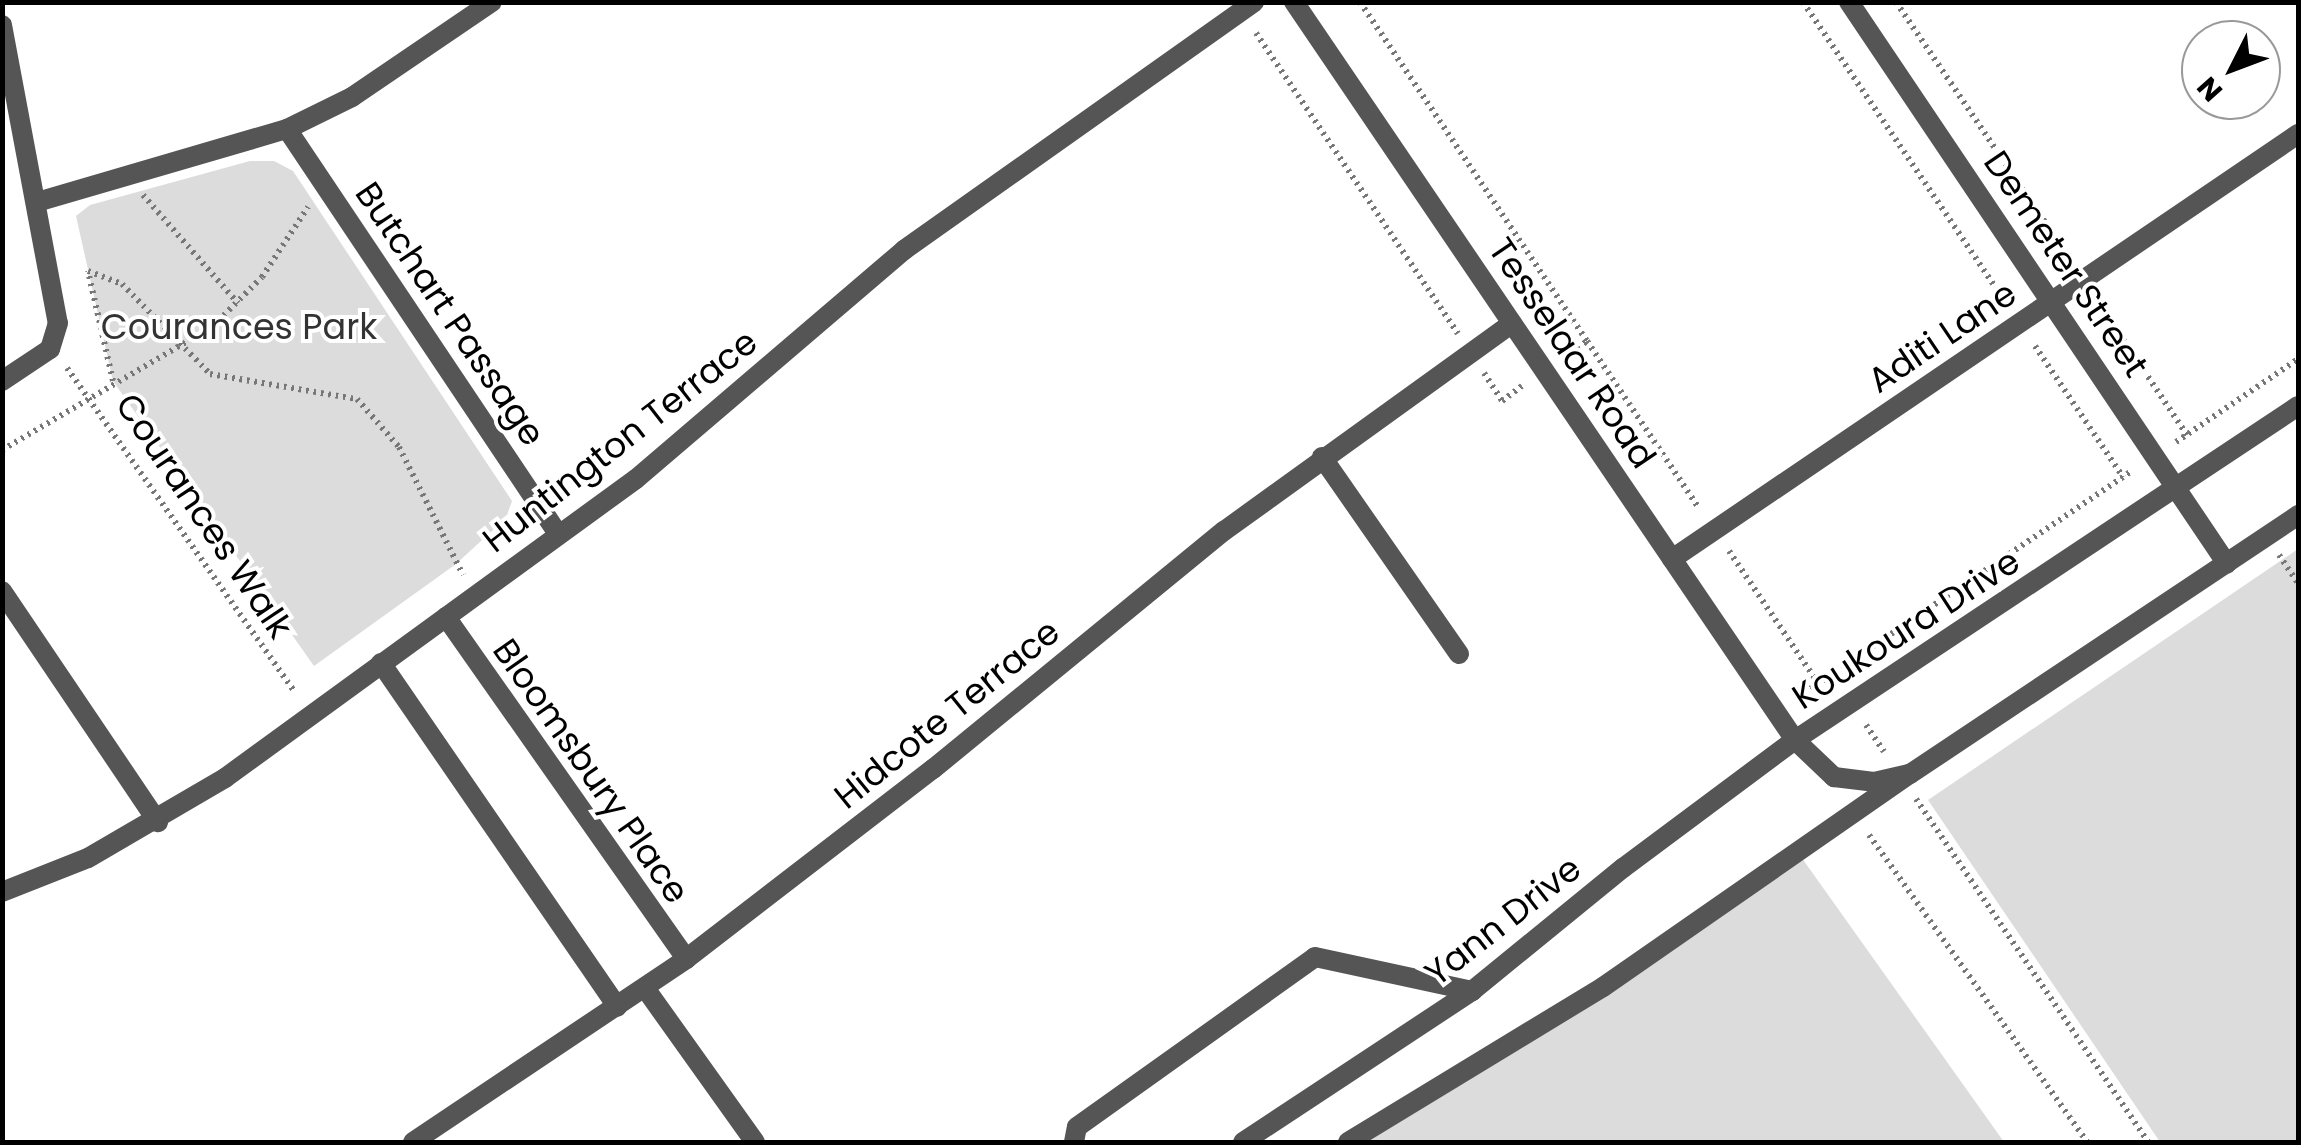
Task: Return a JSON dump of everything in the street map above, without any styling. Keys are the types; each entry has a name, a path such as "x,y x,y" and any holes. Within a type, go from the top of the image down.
{"street":[{"path":"37,202 287,130 352,96 492,2"},
{"name":"Huntington Terrace","path":"2,892 158,822 310,716 691,436 904,250 1254,2"},
{"name":"Tesselaar Road","path":"1294,2 1796,740"},
{"name":"Demeter Street","path":"1849,2 2227,564"},
{"path":"2,25 58,323 50,349 2,381"},
{"name":"Butchart Passage","path":"287,130 558,534"},
{"name":"Aditi Lane","path":"1672,558 2298,134"},
{"name":"Hidcote Terrace","path":"413,1142 686,959 1322,458 1512,323"},
{"name":"Koukoura Drive","path":"2298,406 1853,706 1796,740 1834,777 1874,782 1904,777 2298,516"},
{"path":"1322,458 1459,654"},
{"path":"2,591 158,822"},
{"name":"Bloomsbury Place","path":"446,617 686,959"},
{"path":"381,663 617,1007"},
{"name":"Yann Drive","path":"1243,1142 1472,991 1622,868 1796,740"},
{"path":"1348,1142 1602,988 1856,816 1904,777"},
{"path":"1074,1142 1077,1127 1315,957 1472,991"},
{"path":"645,988 755,1142"}],"path":[{"path":"1360,2 1587,341"},
{"path":"1803,2 2124,477"},
{"path":"1896,2 2187,434"},
{"path":"2,450 112,381 182,347 238,303 278,255 302,212 329,190"},
{"path":"141,192 238,303"},
{"path":"112,381 88,270 122,284 182,347 220,379 357,399 399,447 476,594"},
{"name":"Courances Walk","path":"50,349 92,395 310,716"},
{"path":"1775,713 2298,358"},
{"path":"1831,674 2148,1142"},
{"path":"1856,816 2087,1142"}],"green space":[{"name":"Courances Park","path":"250,161 274,161 293,171 512,501 506,518 456,564 314,666 113,381 76,216 90,205"},
{"path":"2298,549 2298,1142 2160,1142 1928,800"},
{"path":"1799,854 2004,1142 1349,1142"}]}
